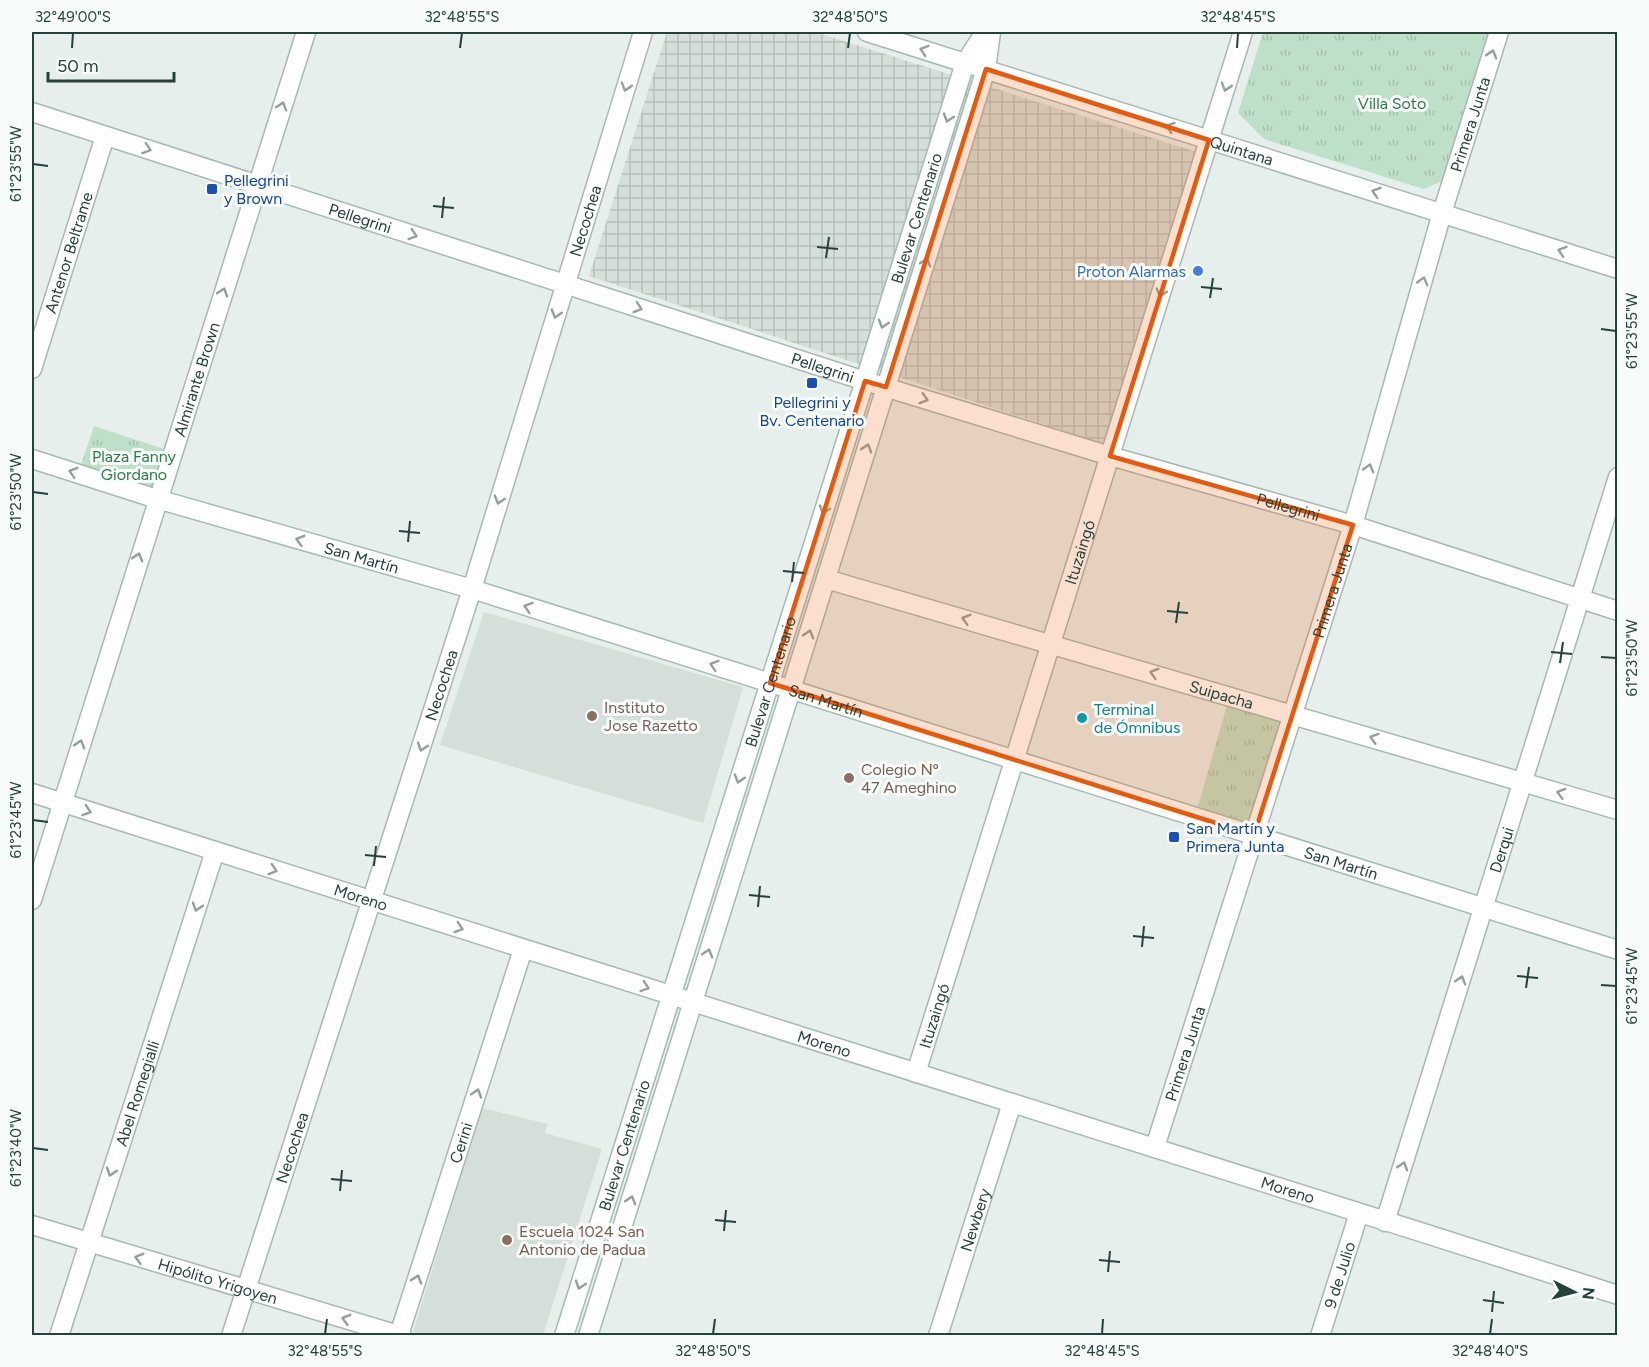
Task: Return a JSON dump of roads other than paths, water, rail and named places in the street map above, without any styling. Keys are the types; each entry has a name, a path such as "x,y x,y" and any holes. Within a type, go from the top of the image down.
{"street":[{"name":"Almirante Brown","path":"32,900 157,498 306,32"},
{"name":"Necochea","path":"231,1335 472,589 643,32"},
{"name":"Quintana","path":"867,32 1617,268"},
{"name":"Bulevar Centenario","path":"564,1335 965,63 985,32"},
{"name":"Bulevar Centenario","path":"588,1335 986,69 991,32"},
{"name":"Ituzaingó","path":"916,1073 1243,32"},
{"name":"Primera Junta","path":"1155,1147 1353,525 1442,213 1499,32"},
{"name":"Pellegrini","path":"32,112 865,381 1110,456 1353,525 1617,611"},
{"name":"Antenor Beltrame","path":"32,369 105,136"},
{"name":"San Martín","path":"32,459 157,498 472,589 1617,950"},
{"name":"Derqui","path":"1385,1222 1617,477"},
{"name":"Suipacha","path":"826,579 1617,810"},
{"name":"Moreno","path":"32,793 1617,1295"},
{"name":"Abel Romegialli","path":"59,1335 215,851"},
{"name":"Cerini","path":"401,1335 523,949"},
{"name":"Newbery","path":"938,1335 1012,1103"},
{"name":"9 de Julio","path":"1320,1335 1359,1213"},
{"name":"Hipólito Yrigoyen","path":"32,1225 401,1335"}],"place":[{"name":"Pellegrini y Brown","path":"212,189"},
{"name":"Proton Alarmas","path":"1198,271"},
{"name":"Pellegrini y Bv. Centenario","path":"812,383"},
{"name":"Instituto Jose Razetto","path":"592,716"},
{"name":"Terminal de Ómnibus","path":"1082,718"},
{"name":"Colegio Nº 47 Ameghino","path":"849,778"},
{"name":"San Martín y Primera Junta","path":"1174,837"},
{"name":"Escuela 1024 San Antonio de Padua","path":"507,1240"}],"park label":[{"name":"Villa Soto","path":"1392,103"},
{"name":"Plaza Fanny Giordano","path":"134,465"}]}
